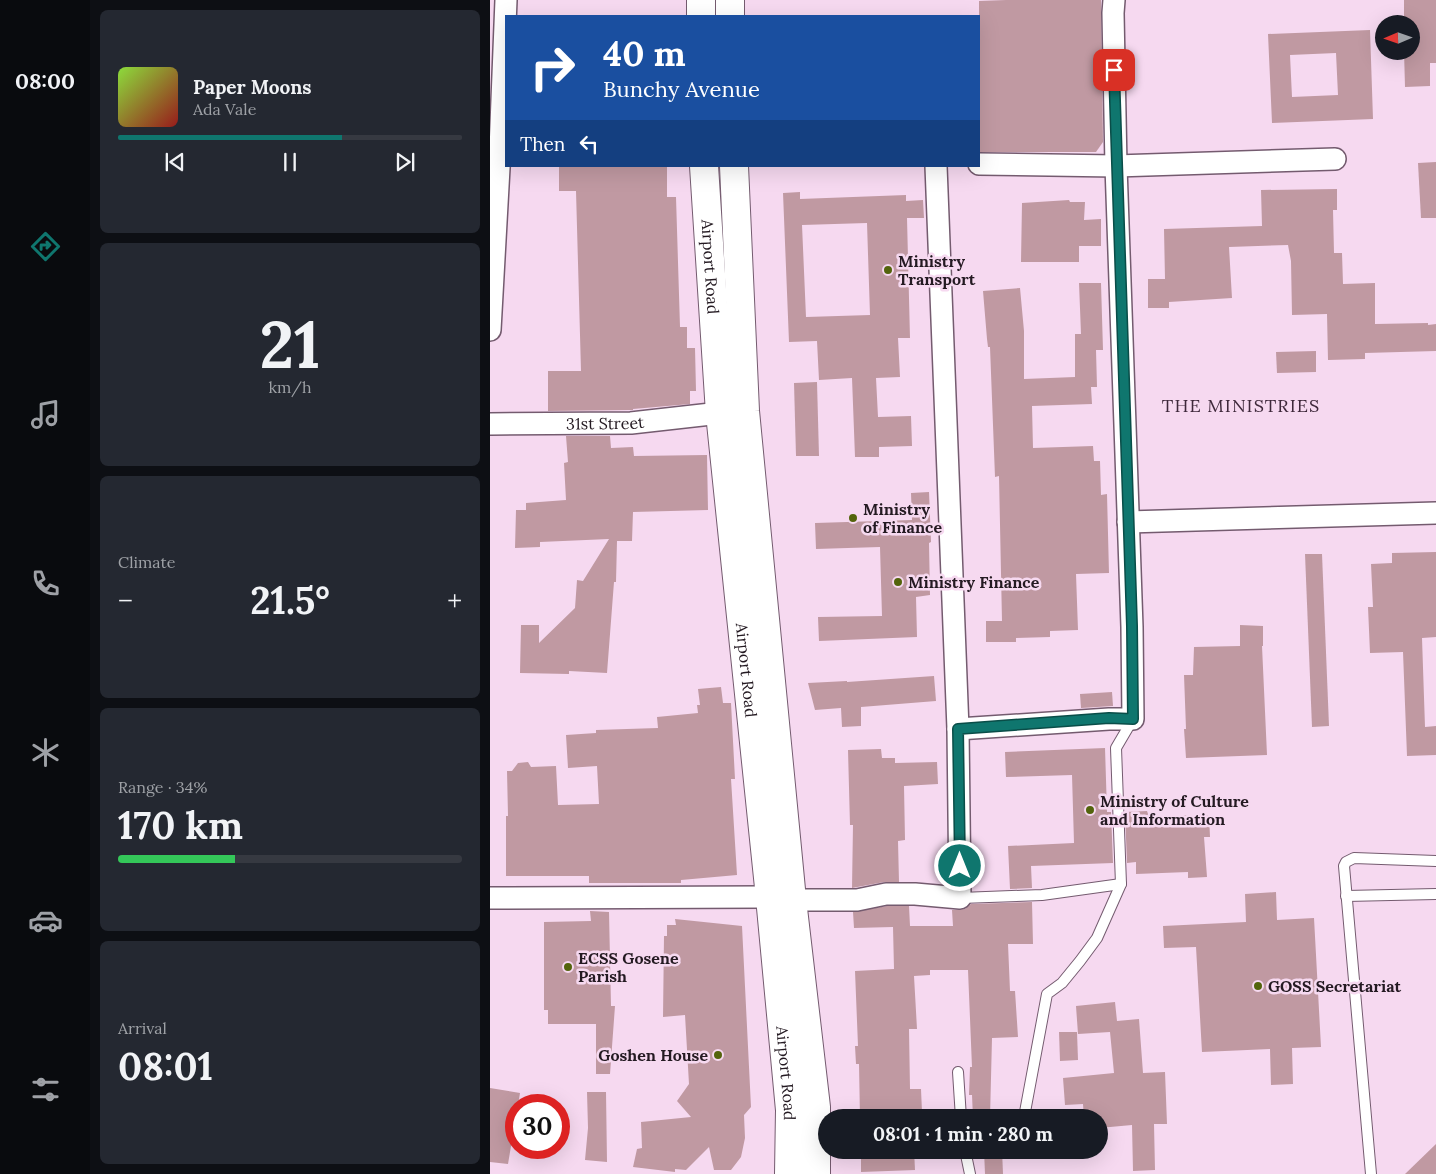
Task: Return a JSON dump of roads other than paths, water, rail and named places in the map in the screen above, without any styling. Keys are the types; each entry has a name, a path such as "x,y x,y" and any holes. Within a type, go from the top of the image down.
{"main road":[{"path":"701,0 701,15"},
{"path":"730,0 730,15"},
{"name":"Airport Road","path":"704,167 720,413 781,898 816,1107 816,1174"},
{"name":"Airport Road","path":"734,167 745,411 781,898 790,1110 790,1174"}],"street":[{"path":"505,15 506,0"},
{"path":"958,729 1109,718 1133,719 1132,626 1116,166 1114,0"},
{"path":"490,330 505,21"},
{"path":"980,164 1116,166 1335,159"},
{"path":"490,898 781,898 858,900 886,894 915,894 960,898 958,729 936,167"},
{"name":"31st Street","path":"490,424 631,423 720,413"},
{"path":"1128,522 1436,513"}],"lane":[{"path":"1026,1109 1047,994 1062,983 1097,938 1121,884 1116,748 1133,719"},
{"path":"1371,1174 1344,866 1349,859 1354,858 1436,861"},
{"path":"960,898 1042,895 1121,884"},
{"path":"1346,896 1436,894"},
{"path":"958,1072 960,1109"},
{"path":"966,1159 970,1174"}],"place":[{"name":"Ministry Transport","path":"888,270"},
{"name":"Ministry of Finance","path":"853,518"},
{"name":"Ministry Finance","path":"898,582"},
{"name":"Ministry of Culture and Information","path":"1090,810"},
{"name":"ECSS Gosene Parish","path":"568,967"},
{"name":"GOSS Secretariat","path":"1258,986"},
{"name":"Goshen House","path":"718,1055"}],"district":[{"name":"THE MINISTRIES","path":"1241,405"}]}
